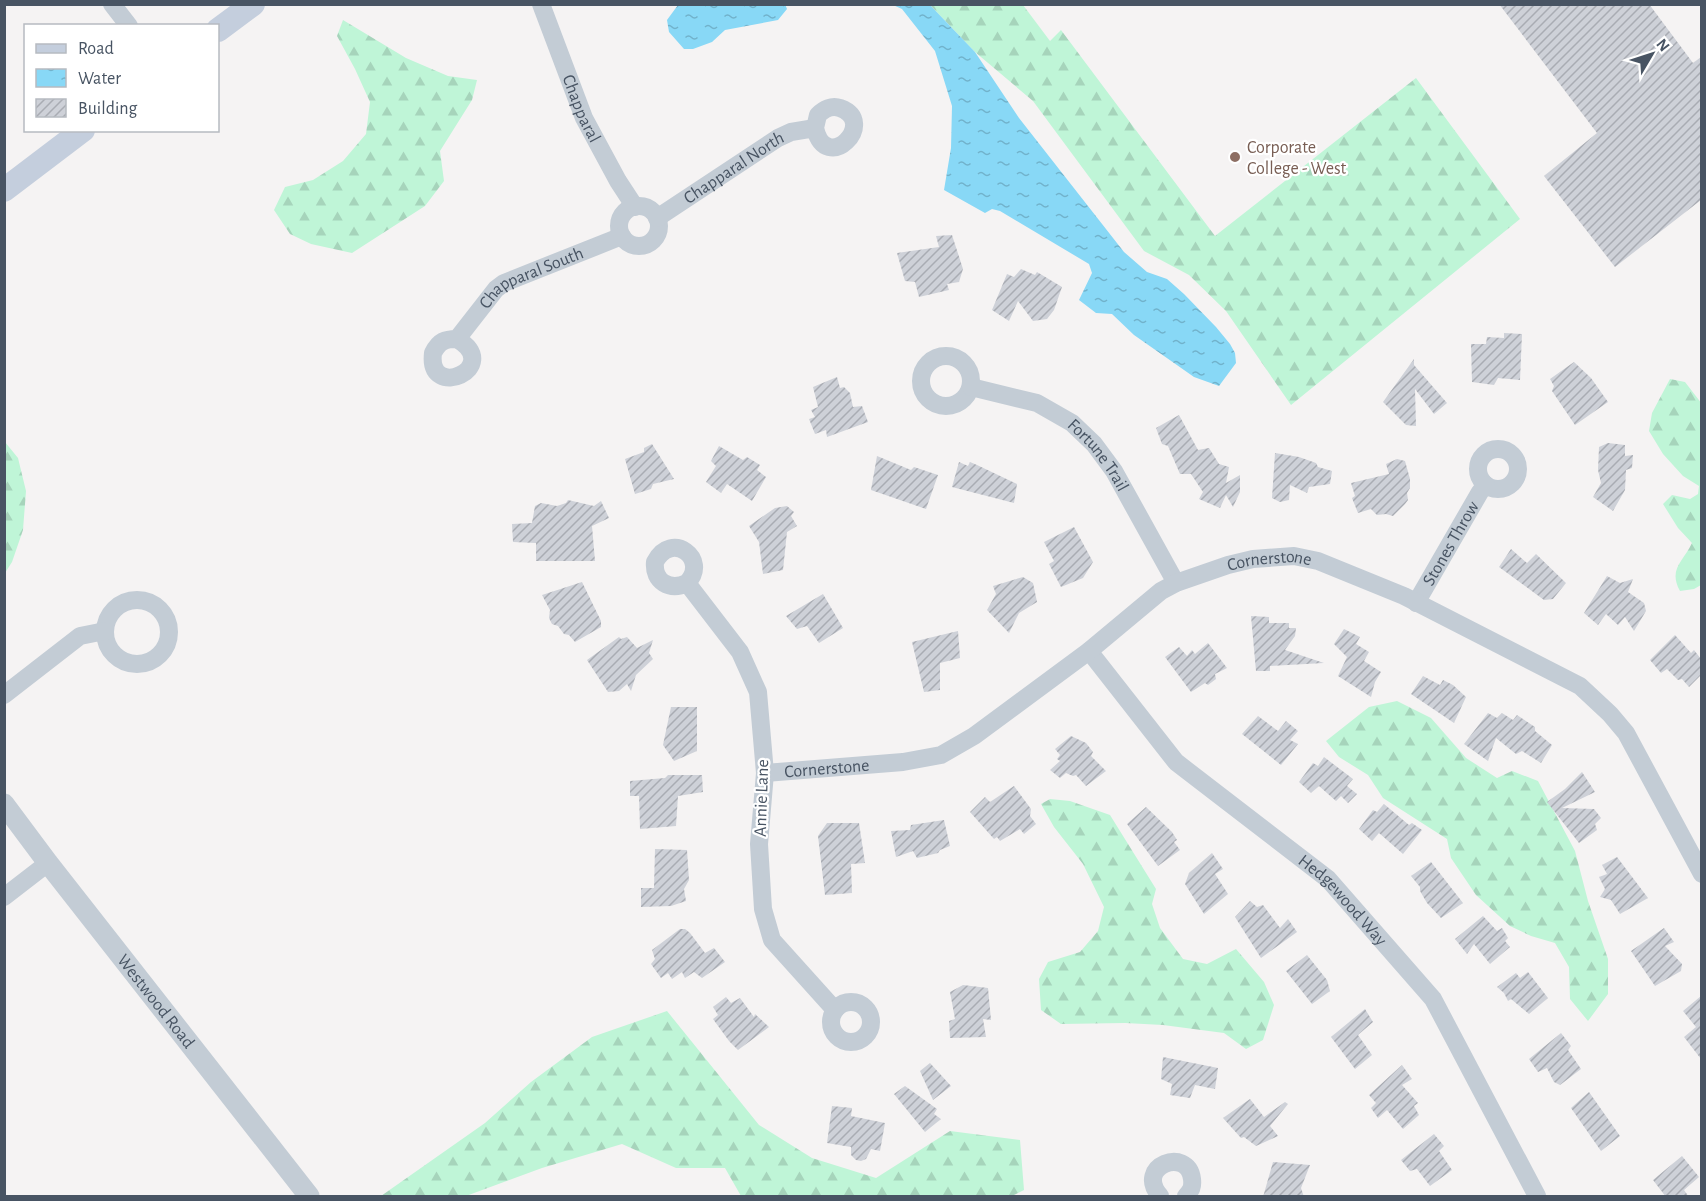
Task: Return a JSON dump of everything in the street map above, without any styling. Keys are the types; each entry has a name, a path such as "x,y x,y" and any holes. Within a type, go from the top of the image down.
{"main road":[{"path":"219,29 253,4"},
{"path":"4,190 80,132"}],"street":[{"path":"112,4 127,24"},
{"name":"Chapparal","path":"541,4 584,118 618,181 635,207"},
{"name":"Chapparal North","path":"657,218 778,138 791,132 815,128"},
{"path":"635,207 648,208 657,218 659,224 657,236 648,244 637,246 622,236 621,218 624,213 635,207"},
{"name":"Chapparal South","path":"458,339 488,298 504,283 622,236"},
{"name":"Fortune Trail","path":"971,387 1036,403 1072,423 1094,444 1114,471 1176,583"},
{"name":"Stones Throw","path":"1416,603 1486,485"},
{"name":"Cornerstone","path":"765,773 903,762 941,755 974,736 1089,651 1145,604 1176,583 1253,559 1294,556 1318,561 1416,603 1580,686 1610,714 1626,733 1701,874"},
{"name":"Annie Lane","path":"687,583 740,652 758,692 765,773 759,844 763,909 772,940 835,1010"},
{"path":"4,695 80,636 105,631"},
{"name":"Hedgewood Way","path":"1089,651 1176,762 1328,879 1433,999 1537,1197"},
{"name":"Westwood Road","path":"4,804 309,1197"},
{"path":"4,897 48,863"},
{"path":"1161,1197 1156,1191 1154,1176 1157,1169 1169,1162 1178,1162 1192,1175 1193,1184 1186,1197"}],"green space":[{"path":"930,5 1023,5 1050,41 1061,30 1215,236 1416,78 1520,219 1291,405 1226,311 1189,275 1144,251 1033,101 975,52"},
{"path":"343,20 406,58 448,76 477,80 472,100 440,151 444,181 425,206 352,253 311,244 290,234 274,210 285,187 313,180 343,161 366,134 370,102 337,36"},
{"path":"1670,379 1685,382 1702,404 1701,585 1694,589 1680,591 1676,571 1692,543 1678,528 1663,504 1672,495 1690,499 1698,494 1699,486 1683,476 1663,454 1649,431 1652,413"},
{"path":"5,442 18,458 26,491 23,530 12,562 5,573"},
{"path":"1397,701 1431,718 1466,758 1497,778 1512,771 1538,781 1575,851 1588,901 1608,959 1608,994 1588,1021 1570,999 1569,967 1555,943 1531,936 1510,926 1476,895 1451,858 1447,839 1383,798 1368,775 1339,757 1326,741 1369,707"},
{"path":"1050,799 1070,801 1110,815 1156,889 1152,904 1160,928 1183,959 1207,964 1236,949 1264,982 1274,1005 1263,1040 1246,1049 1224,1033 1163,1025 1061,1024 1041,1010 1039,979 1048,962 1080,952 1098,931 1104,907 1083,864 1054,827 1041,804"},
{"path":"667,1011 759,1125 812,1158 876,1178 950,1131 1020,1140 1024,1190 1012,1196 741,1196 725,1168 676,1168 622,1144 542,1168 466,1196 381,1196 485,1123 531,1082 592,1037"}],"water":[{"path":"785,4 787,9 778,20 725,30 712,42 693,49 684,49 669,32 667,20 678,5"},
{"path":"893,5 930,5 975,52 1019,118 1124,252 1147,272 1167,279 1216,327 1235,353 1236,363 1219,386 1194,377 1134,335 1112,314 1096,313 1079,300 1092,273 1089,264 1000,211 992,209 985,213 944,190 951,148 952,106 935,51 902,9"}],"building":[{"path":"1499,4 1649,4 1693,63 1701,57 1701,200 1615,267 1544,176 1597,133"},
{"path":"952,235 963,269 959,282 947,284 949,290 919,297 915,282 905,281 897,253 939,247 936,236"},
{"path":"1021,269 1035,275 1037,272 1062,287 1054,310 1047,319 1033,321 1018,301 1009,321 992,310 1007,274 1014,277"},
{"path":"1504,333 1522,334 1520,380 1498,378 1494,385 1472,382 1471,344 1486,344 1487,337 1504,338"},
{"path":"1414,359 1414,365 1447,403 1434,414 1415,389 1416,426 1406,425 1383,402"},
{"path":"1574,362 1591,378 1608,402 1575,425 1552,391 1554,386 1550,379"},
{"path":"837,377 840,388 844,387 850,393 853,407 862,406 868,422 827,437 826,430 815,434 809,419 815,417 811,410 818,407 813,387"},
{"path":"1179,415 1198,450 1209,448 1219,464 1229,467 1226,483 1240,475 1240,492 1233,507 1226,495 1220,508 1199,499 1203,492 1191,474 1180,474 1168,446 1162,444 1156,428"},
{"path":"1608,443 1625,445 1625,456 1633,455 1632,468 1626,470 1625,490 1613,511 1593,497 1601,483 1598,470 1599,447"},
{"path":"652,444 674,479 653,484 651,489 635,494 625,459 644,452 644,448"},
{"path":"719,446 743,460 747,457 760,465 757,470 766,477 752,501 727,484 721,493 706,482 716,466 711,461"},
{"path":"1275,453 1299,457 1332,471 1330,484 1309,487 1307,493 1290,485 1289,500 1280,502 1272,498"},
{"path":"877,456 911,470 914,467 938,475 926,509 871,490"},
{"path":"1397,459 1405,461 1410,479 1408,500 1393,516 1377,515 1371,509 1358,513 1352,498 1355,496 1351,483 1389,474 1386,464"},
{"path":"959,462 968,466 970,462 1017,484 1014,503 952,487"},
{"path":"568,500 594,506 601,501 609,518 592,526 595,561 536,561 536,543 513,542 512,524 532,523 535,506 541,503 557,506"},
{"path":"787,506 794,512 791,516 797,526 787,532 783,570 763,574 759,542 749,526 775,508"},
{"path":"1074,527 1093,562 1083,578 1061,587 1049,564 1054,561 1044,542"},
{"path":"1511,549 1527,563 1536,554 1566,583 1553,599 1544,600 1499,567"},
{"path":"1607,576 1620,583 1633,579 1628,592 1644,603 1646,611 1634,631 1625,617 1618,625 1606,614 1598,625 1584,613"},
{"path":"1023,577 1033,583 1037,602 1019,613 1009,633 987,610 996,594 993,586"},
{"path":"582,582 601,621 601,627 575,642 558,626 552,624 549,618 550,610 542,595"},
{"path":"823,594 843,628 819,643 807,626 797,629 786,616"},
{"path":"1251,616 1269,617 1269,623 1289,623 1289,628 1296,628 1295,636 1285,650 1324,663 1270,666 1270,671 1256,671"},
{"path":"1344,629 1360,637 1356,644 1369,652 1364,661 1381,672 1375,682 1371,697 1338,676 1347,657 1334,644"},
{"path":"958,631 960,658 940,663 940,690 924,692 912,642"},
{"path":"1675,635 1691,653 1694,650 1701,659 1701,675 1689,687 1667,669 1661,673 1650,660"},
{"path":"619,637 621,639 627,637 637,648 653,640 649,653 653,659 636,675 631,691 627,684 619,691 608,692 587,660"},
{"path":"1208,643 1227,668 1215,674 1216,679 1208,685 1205,683 1191,692 1165,657 1179,647 1187,656 1192,650 1195,654"},
{"path":"1423,676 1440,685 1443,680 1453,685 1466,697 1454,723 1411,694"},
{"path":"671,707 697,707 697,751 674,761 663,745"},
{"path":"1488,713 1497,718 1502,713 1513,720 1517,715 1535,727 1535,731 1552,745 1541,763 1522,751 1516,754 1496,738 1488,761 1464,744"},
{"path":"1258,716 1278,731 1286,721 1298,731 1290,740 1298,744 1281,765 1242,734"},
{"path":"1071,736 1086,743 1093,752 1091,756 1106,771 1086,786 1076,775 1066,773 1060,778 1050,770 1060,761 1057,759 1060,755 1055,749"},
{"path":"1324,757 1353,779 1347,786 1357,794 1348,803 1341,796 1336,801 1319,786 1311,793 1299,782 1313,763 1318,766"},
{"path":"1582,772 1595,792 1562,808 1594,809 1601,818 1595,824 1597,830 1579,843 1547,802 1565,789"},
{"path":"668,775 702,775 703,792 678,796 676,826 640,829 639,796 630,796 630,781 665,778"},
{"path":"1014,786 1031,809 1030,816 1036,824 1024,834 1020,829 1000,841 997,837 994,839 970,812 985,797 990,802"},
{"path":"1384,804 1409,825 1412,823 1422,830 1403,854 1379,833 1372,841 1359,829 1373,810 1377,812"},
{"path":"1146,807 1172,832 1177,840 1174,842 1180,850 1158,866 1127,824"},
{"path":"944,820 950,846 938,853 917,858 913,851 896,857 891,831 910,830 911,825"},
{"path":"827,823 859,823 865,863 851,864 852,893 825,895 818,836"},
{"path":"655,849 687,850 689,880 684,889 686,901 671,906 641,907 641,888 654,888"},
{"path":"1212,853 1223,869 1215,874 1228,894 1204,914 1185,884 1189,873"},
{"path":"1617,857 1648,898 1620,914 1611,900 1600,897 1605,889 1599,877 1607,874 1602,865"},
{"path":"1431,862 1463,903 1441,918 1427,903 1420,887 1411,876"},
{"path":"1250,901 1257,907 1263,905 1280,928 1288,919 1297,932 1261,958 1235,917"},
{"path":"1483,916 1497,931 1502,928 1508,938 1505,941 1510,947 1490,964 1474,944 1467,954 1455,939"},
{"path":"1664,928 1674,942 1665,946 1682,964 1681,971 1655,986 1631,951"},
{"path":"680,929 685,929 690,933 705,953 714,948 725,962 702,978 694,972 685,978 682,972 672,979 668,973 661,978 651,964 655,959 652,950"},
{"path":"1307,955 1327,980 1330,991 1312,1004 1286,971"},
{"path":"1528,972 1548,998 1529,1014 1511,999 1508,1001 1497,987 1516,973 1520,978"},
{"path":"963,985 988,988 991,1020 983,1019 986,1037 950,1038 949,1021 955,1019 950,992"},
{"path":"1701,996 1701,1059 1684,1037 1696,1027 1683,1011"},
{"path":"726,997 731,1003 740,998 754,1017 755,1014 769,1027 738,1050 713,1019 718,1015 713,1007"},
{"path":"1365,1009 1373,1022 1358,1035 1372,1055 1355,1069 1331,1037"},
{"path":"1561,1033 1571,1046 1568,1050 1581,1069 1560,1085 1554,1082 1547,1068 1538,1072 1529,1059"},
{"path":"1163,1057 1218,1068 1215,1089 1195,1085 1190,1098 1170,1095 1172,1084 1161,1079"},
{"path":"930,1063 951,1086 933,1100 920,1071"},
{"path":"1402,1065 1412,1079 1402,1085 1418,1103 1414,1106 1419,1115 1403,1129 1387,1110 1378,1118 1371,1108 1376,1103 1369,1095"},
{"path":"905,1086 937,1109 934,1114 941,1119 925,1132 894,1094"},
{"path":"1589,1092 1620,1136 1601,1151 1571,1108"},
{"path":"1250,1099 1264,1117 1285,1102 1288,1104 1270,1126 1278,1136 1256,1146 1244,1137 1241,1138 1223,1118"},
{"path":"832,1106 852,1108 851,1116 885,1123 880,1151 871,1149 866,1159 861,1161 851,1155 851,1147 827,1143"},
{"path":"1434,1134 1444,1146 1439,1151 1452,1170 1430,1186 1417,1169 1410,1171 1401,1160"},
{"path":"1682,1156 1699,1177 1684,1190 1689,1197 1666,1197 1653,1180"},
{"path":"1273,1162 1310,1165 1301,1188 1304,1197 1263,1197"}],"place":[{"name":"Corporate College - West","path":"1235,157"}]}
